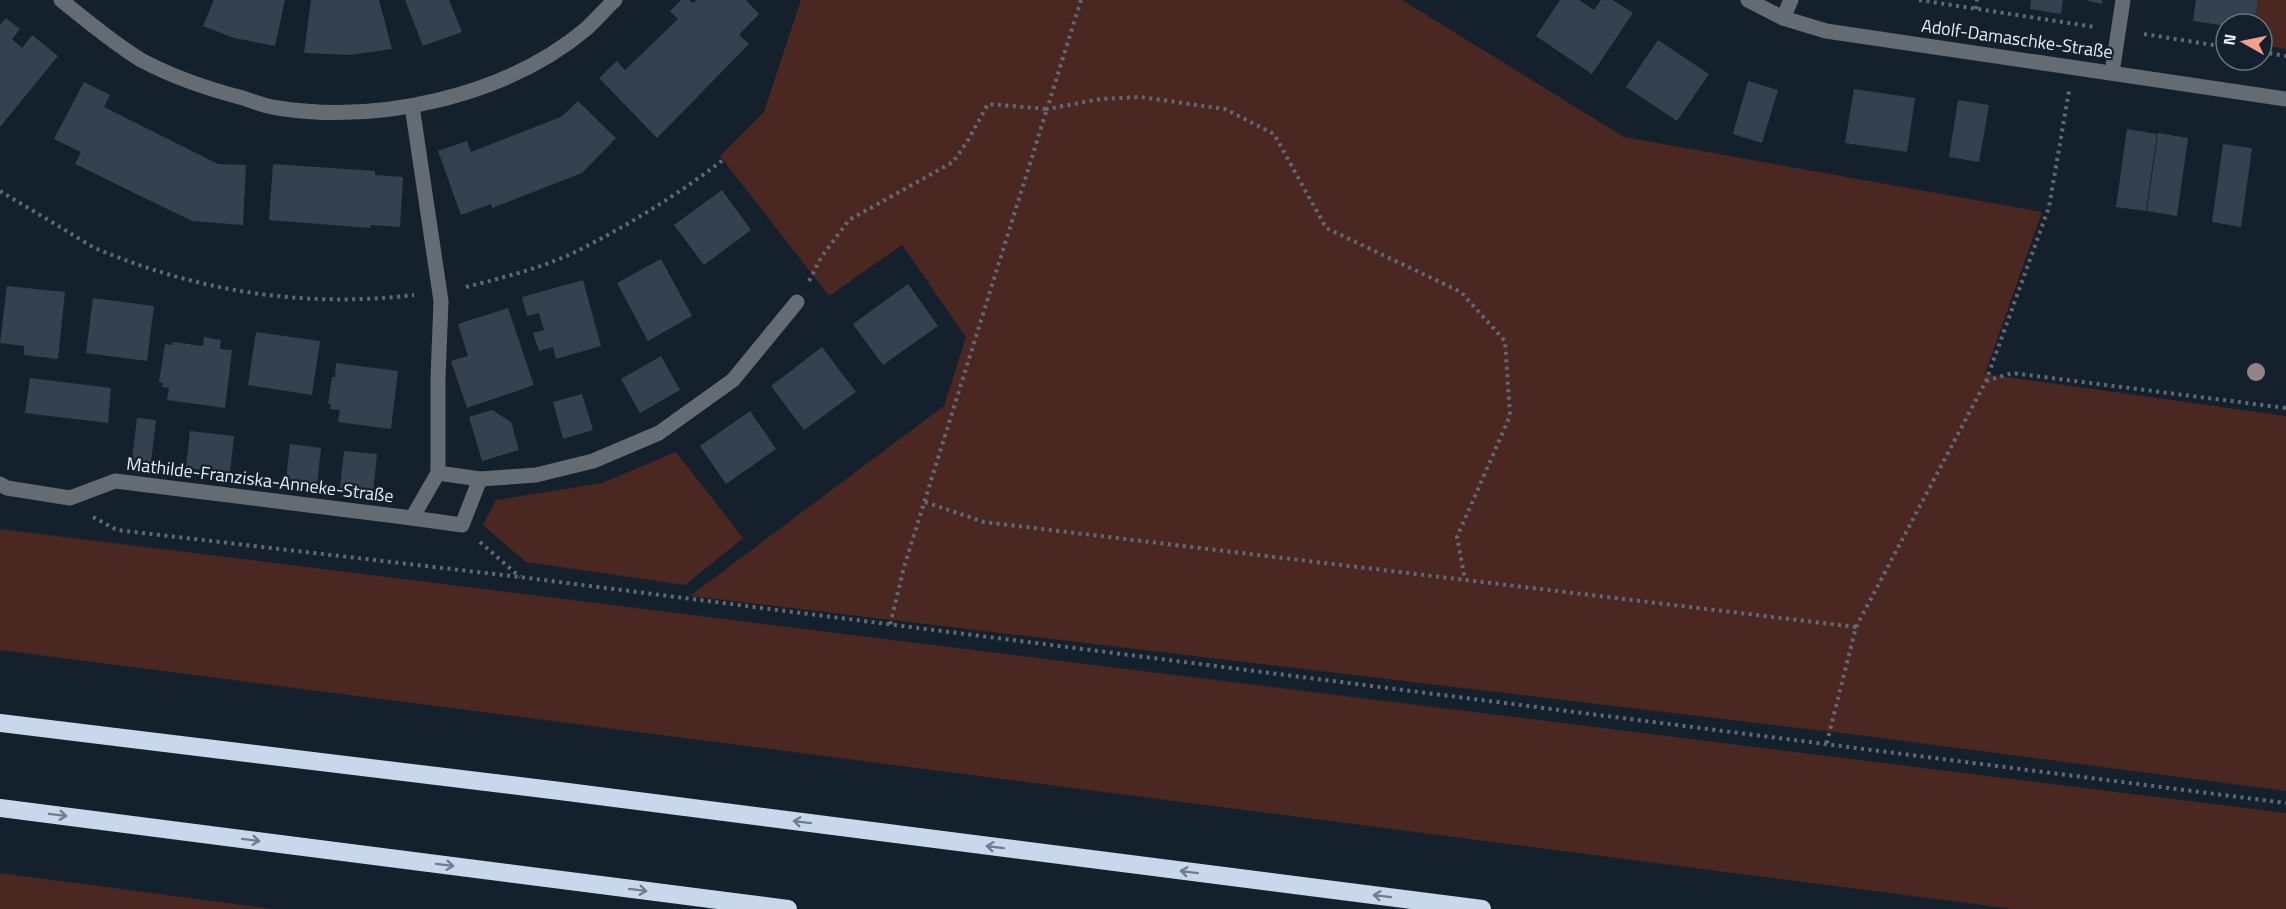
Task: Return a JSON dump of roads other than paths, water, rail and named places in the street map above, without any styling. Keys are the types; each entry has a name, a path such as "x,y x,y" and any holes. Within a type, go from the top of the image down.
{"highway":[{"path":"0,723 560,791 1482,909"},
{"path":"0,808 788,909"}],"street":[{"path":"62,0 97,29 141,60 200,86 277,108 339,113 412,106 480,88 538,62 585,29 615,0"},
{"name":"Adolf-Damaschke-Straße","path":"1748,0 1783,18 1826,31 2286,99"},
{"path":"1783,18 1791,0"},
{"path":"2112,73 2123,0"},
{"name":"Mathilde-Franziska-Anneke-Straße","path":"412,106 440,292 438,473 412,518"},
{"path":"438,473 480,479 536,475 593,461 659,433 733,381 797,302"},
{"name":"Mathilde-Franziska-Anneke-Straße","path":"0,484 7,488 70,498 115,481 462,525 480,479"}]}
